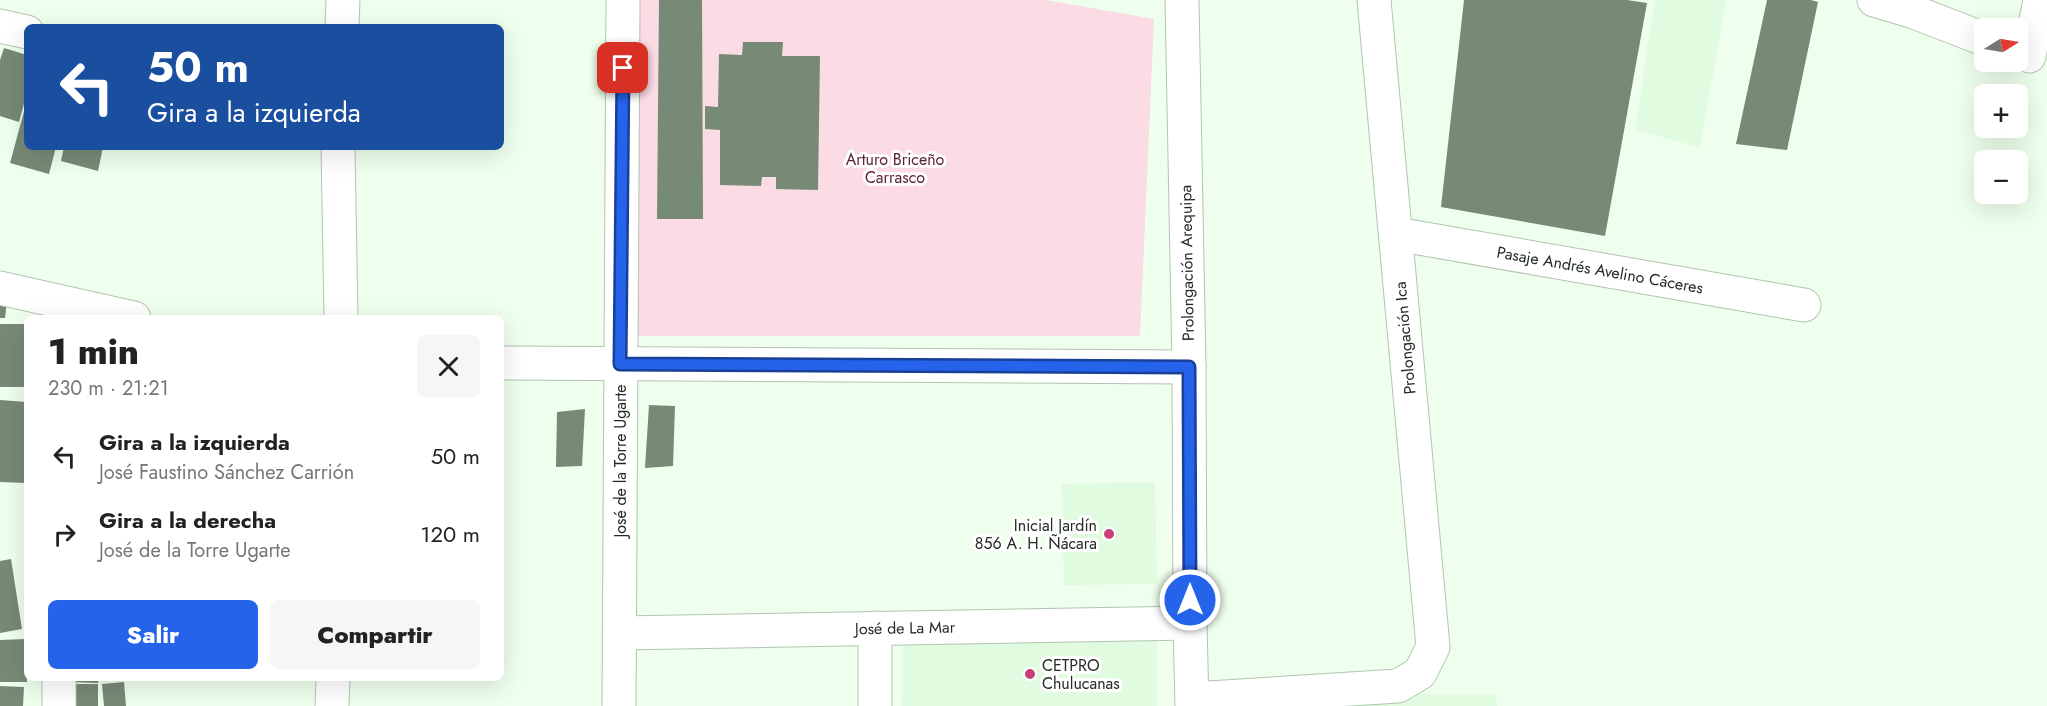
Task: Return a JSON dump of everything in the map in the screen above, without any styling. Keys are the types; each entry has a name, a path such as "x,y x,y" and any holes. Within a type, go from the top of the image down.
{"street":[{"path":"342,24 343,0"},
{"name":"José de la Torre Ugarte","path":"619,706 623,0"},
{"name":"Prolongación Arequipa","path":"1182,0 1193,702"},
{"name":"Prolongación Ica","path":"1193,702 1398,686 1420,673 1433,647 1374,0"},
{"path":"1874,0 1914,12 1974,35"},
{"path":"2031,57 2040,0"},
{"path":"0,26 24,31"},
{"path":"338,150 341,315"},
{"name":"Pasaje Andrés Avelino Cáceres","path":"1396,234 1804,305"},
{"path":"0,288 62,311 103,315"},
{"path":"504,363 1189,367"},
{"name":"José de La Mar","path":"621,633 1190,623"},
{"path":"874,706 875,628"},
{"path":"59,681 59,706"},
{"path":"332,706 333,681"}],"shaded area":[{"path":"1655,0 1726,0 1700,148 1635,129"},
{"name":"Inicial Jardín 856 A. H. Ñácara","path":"1155,482 1157,584 1064,585 1062,484"},
{"name":"CETPRO Chulucanas","path":"903,640 1157,641 1157,706 902,706"},
{"path":"1496,694 1497,706 1225,706 1235,695"}],"green space":[{"name":"Arturo Briceño Carrasco","path":"639,0 1046,0 1154,19 1140,336 636,336"}],"building":[{"path":"659,0 702,0 703,219 657,219"},
{"path":"1464,0 1627,0 1647,3 1605,236 1441,207"},
{"path":"1767,0 1818,2 1787,150 1736,144"},
{"path":"743,42 783,42 782,56 820,56 818,190 776,189 776,177 762,177 761,186 720,185 720,130 705,129 705,106 718,107 719,54 742,55"},
{"path":"4,48 24,54 24,104 19,122 0,116 0,60"},
{"path":"24,111 24,150 55,150 49,174 10,163"},
{"path":"63,150 102,150 98,171 61,161"},
{"path":"0,292 8,293 5,318 0,318"},
{"path":"0,324 24,324 24,387 0,387"},
{"path":"0,400 24,402 24,483 0,482"},
{"path":"649,405 675,406 673,466 645,468"},
{"path":"585,409 582,466 556,467 557,412"},
{"path":"11,559 22,629 0,633 0,561"},
{"path":"24,639 24,681 27,682 0,682 0,640"},
{"path":"70,681 98,681 98,683"},
{"path":"124,682 126,706 104,706 102,684"},
{"path":"69,684 98,684 98,706 69,706"},
{"path":"0,686 24,687 23,706 0,706"}],"place":[{"name":"Inicial Jardín 856 A. H. Ñácara","path":"1109,534"},
{"name":"CETPRO Chulucanas","path":"1030,674"}],"route":[{"path":"623,68 620,364 1189,367 1190,600"}]}
